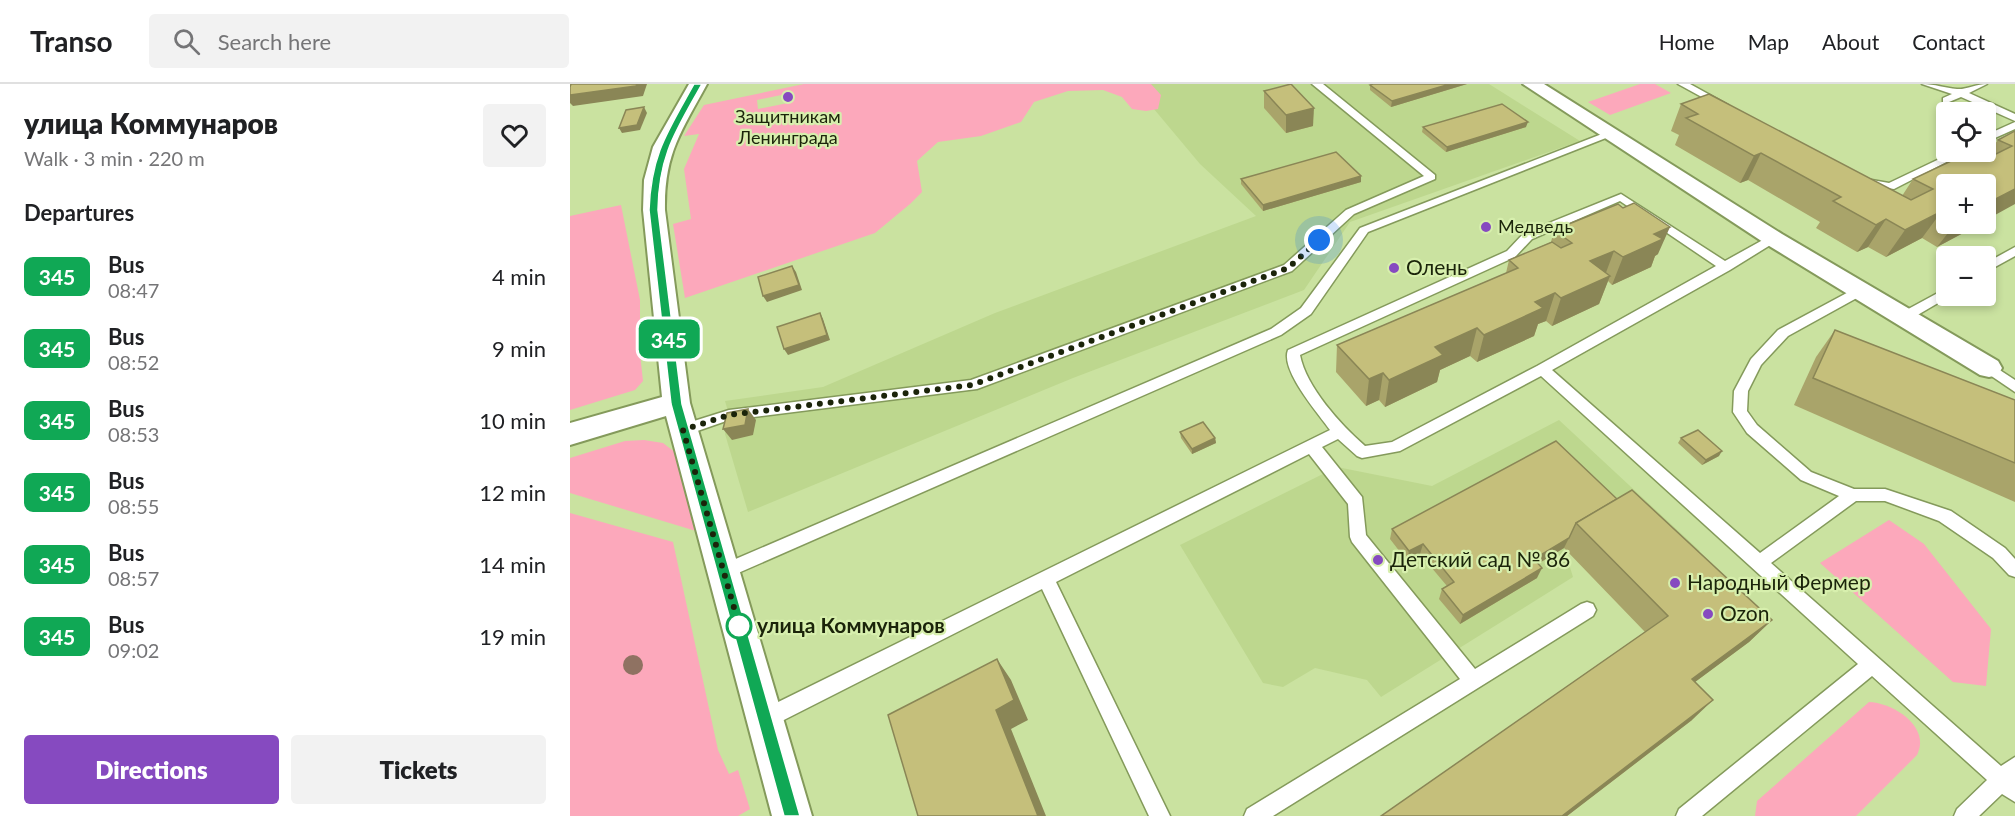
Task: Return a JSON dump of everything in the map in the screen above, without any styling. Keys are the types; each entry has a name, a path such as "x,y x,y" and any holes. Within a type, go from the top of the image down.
{"street":[{"path":"698,84 663,147 654,180 654,210 680,417 792,816"},
{"path":"1532,84 1774,239 1989,368"},
{"path":"570,434 680,417"}],"lane":[{"path":"680,417 729,415 972,385 1288,268 1350,212 1431,177 1317,84"},
{"path":"1683,84 1735,112"},
{"path":"1927,84 1961,93 2015,118"},
{"path":"1946,100 1982,84"},
{"path":"1996,134 2015,125"},
{"path":"723,572 1276,332 1306,311 1364,230 1611,134"},
{"path":"1858,178 1868,183 1890,187 1941,162"},
{"path":"1293,353 1511,254 1528,236 1621,197 1726,267"},
{"path":"1276,332 1293,353 1296,371 1339,432 1362,452 1395,447 1542,369 1774,239"},
{"path":"1996,262 2015,251"},
{"path":"1860,291 1783,333 1756,362 1741,391 1740,412 1752,429 1806,476 1853,495 1886,495 1945,516 1999,553 2015,570"},
{"path":"1904,317 1936,298"},
{"path":"1989,368 2015,374"},
{"path":"1989,368 2015,387"},
{"path":"1542,369 1872,664 2010,780 1964,816"},
{"path":"765,719 1339,432"},
{"path":"1312,446 1356,502 1358,537 1473,681"},
{"path":"1759,563 1853,495"},
{"path":"1045,578 1160,816"},
{"path":"1254,816 1587,610"},
{"path":"1698,812 1872,664"}],"shaded area":[{"path":"804,84 1151,84 1161,95 1158,109 1146,111 1132,109 1122,97 1103,90 1068,91 1034,102 1021,122 981,136 938,142 917,161 922,192 875,233 685,298 673,224 691,219 684,169 699,134 684,136 704,105","holes":["791,93 793,102 758,109 757,100"]},
{"path":"1133,84 1489,84 1580,141 1350,222 1304,290 1073,378 748,512 725,434 729,415 725,401 823,387 995,313 1256,216 1200,164"},
{"path":"1640,84 1655,84 1671,93 1610,115 1588,102"},
{"path":"621,205 640,300 640,354 643,381 635,390 570,410 570,216"},
{"name":"Детский сад № 86","path":"1559,420 1700,551 1673,569 1564,548 1573,577 1381,697 1367,680 1315,668 1283,687 1263,683 1180,545 1337,467 1432,486"},
{"path":"644,440 663,443 676,453 696,531 570,493 570,458 625,441"},
{"path":"570,513 673,542 718,750 729,774 738,770 750,809 738,816 570,816"},
{"path":"1889,520 1924,544 1991,629 1986,686 1953,682 1820,563"},
{"path":"1869,702 1889,707 1908,718 1919,735 1920,745 1917,755 1856,816 1755,816 1757,801"}],"building":[{"path":"571,84 637,84 636,86 570,95"},
{"path":"1291,84 1314,108 1286,115 1264,91"},
{"path":"1450,84 1392,101 1370,85"},
{"path":"1709,94 1911,200 1933,189 1913,179 1949,162 1996,162 1996,154 2012,146 1998,140 2015,131 2015,189 1996,199 1996,174 1936,174 1936,214 1905,230 1886,219 1876,225 1833,201 1841,197 1761,153 1754,156 1686,118 1698,114 1681,104"},
{"path":"1502,104 1528,122 1447,147 1423,127"},
{"path":"644,107 637,125 619,128 626,110"},
{"path":"1336,152 1361,176 1263,205 1241,179"},
{"path":"1634,203 1670,227 1654,234 1663,239 1623,257 1614,251 1590,261 1610,276 1561,298 1555,293 1535,302 1543,308 1484,335 1477,328 1435,347 1443,355 1389,380 1383,373 1369,379 1337,345 1518,268 1509,260 1552,242 1561,248 1572,243 1554,230 1618,204 1623,208"},
{"path":"792,266 799,285 763,296 758,277"},
{"path":"820,313 827,335 784,349 777,327"},
{"path":"1835,330 2015,400 2015,463 1813,378"},
{"path":"748,409 745,425 723,429 727,413"},
{"path":"1203,422 1215,438 1192,449 1180,432"},
{"path":"1698,430 1722,451 1706,460 1681,438"},
{"path":"1556,441 1617,499 1576,523 1569,538 1534,559 1542,568 1463,615 1442,589 1454,582 1423,544 1409,551 1392,529"},
{"path":"1632,490 1772,620 1692,679 1713,700 1562,816 1381,816 1668,616 1576,523"},
{"path":"997,659 1014,700 996,710 1038,816 918,816 888,715"}],"bus line":[{"name":"345","path":"698,84 663,147 654,180 654,210 676,404 792,816"}],"place":[{"name":"Защитникам Ленинграда","path":"788,97"},
{"name":"Медведь","path":"1486,227"},
{"name":"Олень","path":"1394,268"},
{"name":"Детский сад № 86","path":"1378,560"},
{"name":"Народный Фермер","path":"1675,583"},
{"name":"Ozon","path":"1708,614"},
{"name":"улица Коммунаров","path":"739,626"}],"route":[{"path":"739,626 741,632 683,430 729,415 972,385 1288,268 1319,240"}]}
